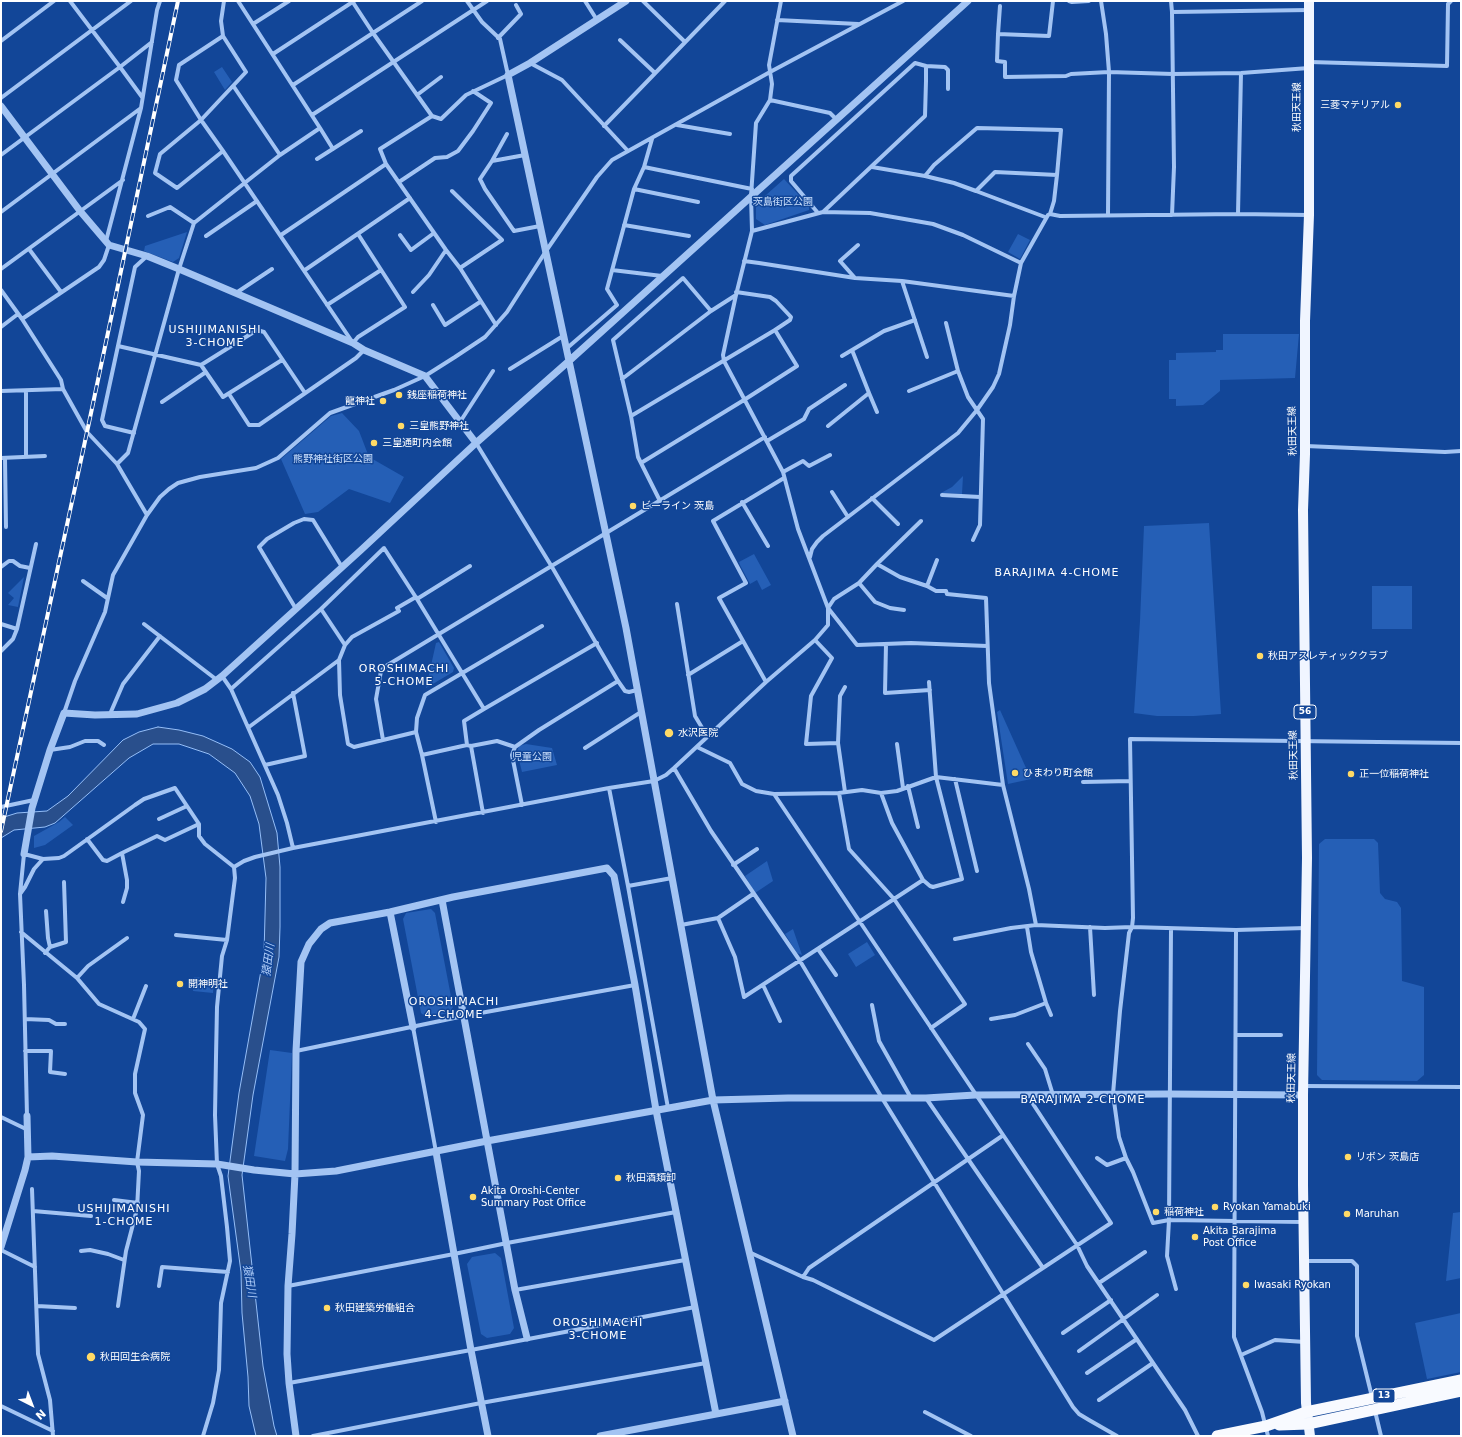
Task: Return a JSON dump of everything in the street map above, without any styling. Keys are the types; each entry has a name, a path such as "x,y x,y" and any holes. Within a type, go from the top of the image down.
{"highway":[{"name":"13","path":"1267,1431 1306,1412 1461,1380"},
{"name":"13","path":"1217,1436 1267,1431 1308,1424 1461,1391"}],"main road":[{"name":"秋田天王線","path":"1309,6 1309,215 1305,321 1305,446 1303,510 1307,858 1304,1091 1304,1261 1306,1412 1310,1436"}],"street":[{"path":"1,41 54,1"},
{"path":"70,1 142,97"},
{"path":"1,98 131,1"},
{"path":"22,319 99,267 104,260 141,108 157,10 160,1"},
{"path":"223,151 177,188 155,173 160,154 201,120 234,87 246,72 224,36 221,21 224,1"},
{"path":"238,1 333,149"},
{"path":"254,24 289,1"},
{"path":"273,54 353,1 372,33 416,95 432,116 441,119 466,95 530,63 626,1"},
{"path":"293,85 422,1"},
{"path":"467,1 482,22 500,39 606,534 637,690 713,1100 793,1436"},
{"path":"312,115 487,1"},
{"path":"585,1 597,20"},
{"path":"643,1 685,42"},
{"path":"604,126 725,1"},
{"path":"780,1 769,65 772,84 770,100 756,123 751,193 752,231 736,293 723,355 724,361 783,472 798,529 828,608 857,645 911,643 987,646"},
{"path":"1,1247 26,1170 28,1157 20,894 26,838 32,808 50,750 75,681 105,612 113,575 147,515 160,497 178,483 256,468 278,458 330,413 394,390 425,376 485,336 507,312 596,177 612,160 770,72 903,1"},
{"path":"64,713 137,714 177,703 205,689 220,678 476,443 569,362 751,193 968,1"},
{"path":"998,34 1049,36 1052,1"},
{"path":"1070,1 1089,1"},
{"path":"1101,1 1106,34 1108,72 1108,215"},
{"path":"1171,1 1174,167 1172,215"},
{"path":"1000,6 997,61 1005,62 1005,77 1066,76 1071,74 1108,72 1173,74 1241,73 1309,65 1447,66 1448,4 1451,1"},
{"path":"498,38 521,14 516,5"},
{"path":"1172,12 1309,6"},
{"path":"777,20 860,24"},
{"path":"224,36 179,65 176,80 201,120 305,270 353,343"},
{"path":"620,40 655,73"},
{"path":"1,155 152,42"},
{"path":"530,63 562,80 628,151"},
{"path":"820,212 792,181 791,176 915,63 926,66 945,67 948,70 948,89"},
{"path":"820,212 925,116 926,66"},
{"path":"1238,214 1241,73"},
{"path":"416,95 441,77"},
{"path":"234,87 280,155"},
{"path":"399,182 435,158 447,157 458,151 491,103 473,91"},
{"path":"770,100 830,113 836,119"},
{"path":"1,106 80,211 108,243 147,256 179,269 353,343 364,350 425,376 476,443 552,567 618,681 625,691 629,692 637,690"},
{"path":"1,212 141,108"},
{"path":"432,116 380,149 386,164 460,268 480,302 496,325"},
{"path":"677,125 730,134"},
{"path":"117,464 128,453 179,269 194,223 280,155 320,128"},
{"path":"809,558 812,549 817,542 848,516 958,433 978,410 993,387 999,374 1010,325 1021,262 1046,217 1050,214 1054,201 1062,130 977,128 934,165 925,176"},
{"path":"317,160 361,131"},
{"path":"507,134 480,179 485,189 514,231 540,226"},
{"path":"566,349 617,305 607,289 634,189 644,167 652,138"},
{"path":"492,160 525,155"},
{"path":"280,235 386,164"},
{"path":"872,166 954,183 1046,217"},
{"path":"644,167 751,193"},
{"path":"976,191 995,172 1057,175"},
{"path":"1,269 123,180"},
{"path":"634,189 698,202"},
{"path":"452,191 502,240 460,268"},
{"path":"305,270 410,198"},
{"path":"206,236 257,201"},
{"path":"148,216 170,207 194,223"},
{"path":"752,231 820,212 870,213 933,224 963,235 1021,262"},
{"path":"1050,214 1060,216 1238,214 1309,215"},
{"path":"624,225 689,236"},
{"path":"400,235 411,250 434,232"},
{"path":"353,343 358,337 405,307 358,234"},
{"path":"855,278 840,261 858,245"},
{"path":"29,249 61,292"},
{"path":"413,292 429,274 446,250"},
{"path":"134,432 105,426 102,420 135,267 147,256"},
{"path":"744,261 855,278 902,281 1014,296"},
{"path":"236,294 272,269"},
{"path":"327,305 381,270"},
{"path":"612,270 663,276"},
{"path":"660,501 638,457 631,416 613,340 683,278 711,311"},
{"path":"902,281 927,357"},
{"path":"1,290 3,297 22,319 61,380 63,389 87,432 117,464 147,515"},
{"path":"622,378 736,293 770,297 776,300 791,317 790,320 775,330 631,416"},
{"path":"433,306 445,325 480,302"},
{"path":"1,327 18,314"},
{"path":"842,356 884,331 915,320"},
{"path":"946,323 958,372 968,397 983,419 980,525 973,540"},
{"path":"118,346 202,365 257,330 264,332 305,393"},
{"path":"641,463 797,366 775,330"},
{"path":"510,369 563,336"},
{"path":"229,394 249,425 259,425 356,358 364,350"},
{"path":"852,350 877,412"},
{"path":"202,365 223,397 282,360"},
{"path":"460,422 493,371"},
{"path":"162,402 206,372"},
{"path":"908,391 958,372"},
{"path":"383,740 376,699 382,672 386,666 660,501 766,439 804,419 809,409 845,385"},
{"path":"1,392 63,389"},
{"path":"26,391 26,456"},
{"path":"828,426 869,393"},
{"path":"1305,446 1445,452 1461,451"},
{"path":"783,472 803,461 809,466 830,455"},
{"path":"6,527 3,458 45,456"},
{"path":"766,682 719,598 746,583 713,521 742,502 784,478"},
{"path":"832,492 848,516"},
{"path":"942,495 980,497"},
{"path":"872,498 898,524"},
{"path":"742,502 768,546"},
{"path":"296,609 259,547 267,539 278,531 299,521 304,519 313,520 342,567"},
{"path":"234,867 255,857 293,848 436,822 608,788 654,781 666,775 766,682 815,640 828,625 828,608 834,599 859,583 921,521"},
{"path":"1,650 13,639 17,629 36,544"},
{"path":"231,689 321,609 384,548 439,634 484,709"},
{"path":"927,586 936,560"},
{"path":"1,567 9,561 13,561 20,566 30,568"},
{"path":"877,564 900,577 927,586 936,591 946,591 947,594 986,598 989,683 1003,785 1030,889 1036,925"},
{"path":"416,732 354,747 348,744 340,695 339,660 345,645 352,637 399,611 397,608 470,566"},
{"path":"83,581 107,598"},
{"path":"859,583 875,602 890,608 904,610"},
{"path":"677,604 695,716 707,736"},
{"path":"321,609 345,645"},
{"path":"1,624 17,629"},
{"path":"144,624 220,678 231,689 278,795 293,848"},
{"path":"436,822 416,732 416,718 425,695 461,672 542,626"},
{"path":"110,714 123,684 160,636"},
{"path":"815,640 832,658 811,696 806,744 838,743"},
{"path":"688,675 743,641"},
{"path":"483,813 464,721 597,643"},
{"path":"886,644 885,693 930,690"},
{"path":"249,727 339,660"},
{"path":"522,805 512,755 515,747 539,730 618,681"},
{"path":"881,793 892,823 923,880 933,887 962,880 936,777 929,682"},
{"path":"845,687 840,696 838,743 845,792"},
{"path":"265,765 305,756 293,693"},
{"path":"585,748 641,712"},
{"path":"1304,1222 1169,1220 1153,1222 1134,1172 1126,1158 1119,1137 1114,1094 1120,1011 1133,910 1130,739 1461,743"},
{"path":"50,750 70,747 85,741 98,741 104,745"},
{"path":"422,755 497,742 515,747"},
{"path":"897,744 903,788"},
{"path":"697,747 730,763 742,784 756,791 774,794 840,793 862,790 881,793 897,791 936,777 1003,785"},
{"path":"674,768 733,865 800,961 882,1098 1073,1408 1079,1414 1117,1436"},
{"path":"955,779 977,871"},
{"path":"1083,782 1130,781"},
{"path":"908,786 918,827"},
{"path":"24,854 43,859 59,858 64,856 144,799 175,788 199,824 199,836 205,844 234,867 235,878 227,940 222,956 217,1008 215,1115 217,1164 227,1227 230,1261 222,1303 219,1370 213,1403 203,1436"},
{"path":"608,788 628,886 668,1108"},
{"path":"840,793 849,849 894,899 965,1004 931,1028"},
{"path":"774,794 858,922 931,1028 1076,1245 1099,1284 1185,1410 1198,1436"},
{"path":"1,807 34,800"},
{"path":"158,818 187,806"},
{"path":"87,839 103,860 107,861 157,836 165,840 199,824"},
{"path":"733,865 757,849"},
{"path":"122,853 127,880 127,888 123,902"},
{"path":"20,894 26,887 34,869 43,859"},
{"path":"296,1436 287,1354 288,1286 295,1174 296,1051 301,962 309,944 321,929 330,923 607,868 614,876 635,985 656,1110 716,1414"},
{"path":"628,886 672,878"},
{"path":"718,918 735,957 744,997 923,880"},
{"path":"45,953 50,947 66,942 64,882"},
{"path":"681,925 718,918 753,894"},
{"path":"442,900 506,1243 527,1338"},
{"path":"46,911 50,947"},
{"path":"390,912 413,1027 471,1350 488,1436"},
{"path":"955,939 1011,928 1036,925 1236,930 1306,928"},
{"path":"1027,927 1031,952 1051,1015"},
{"path":"1090,927 1094,995"},
{"path":"1171,929 1169,1220 1167,1256 1176,1289"},
{"path":"1236,930 1234,1337 1267,1431"},
{"path":"21,932 77,978 99,1004 139,1022 145,1029 135,1074 135,1093 143,1115 137,1162 139,1171 138,1203 124,1260 118,1306"},
{"path":"176,934 227,940"},
{"path":"77,978 88,966 127,938"},
{"path":"818,949 836,975"},
{"path":"296,1051 464,1016 635,985"},
{"path":"763,985 780,1021"},
{"path":"133,1019 146,986"},
{"path":"991,1020 1015,1015 1046,1003"},
{"path":"872,1004 879,1041 910,1098"},
{"path":"25,1019 48,1020 56,1024 65,1024"},
{"path":"1236,1035 1281,1035"},
{"path":"1028,1044 1045,1069 1054,1095"},
{"path":"25,1050 51,1051 50,1072 64,1074"},
{"path":"28,1157 52,1156 137,1162 217,1164 252,1170 295,1174 336,1171 713,1100 926,1098 975,1095 1033,1096 1235,1094 1461,1087"},
{"path":"750,1253 803,1278 813,1280 934,1340 1076,1245 1112,1223 1032,1104 1033,1096"},
{"path":"926,1098 1043,1268"},
{"path":"1,1117 28,1130"},
{"path":"803,1278 809,1268 1002,1136"},
{"path":"1097,1158 1107,1165 1126,1158"},
{"path":"32,1189 38,1354 50,1400 53,1434"},
{"path":"114,1200 138,1203"},
{"path":"32,1211 91,1216"},
{"path":"288,1286 506,1243 676,1212"},
{"path":"1,1250 36,1268"},
{"path":"81,1251 90,1250 108,1254 124,1260"},
{"path":"1099,1284 1145,1252"},
{"path":"516,1290 685,1260"},
{"path":"1304,1261 1352,1261 1357,1266 1357,1336 1381,1436"},
{"path":"159,1286 162,1267 228,1272"},
{"path":"1079,1351 1157,1295"},
{"path":"1063,1333 1111,1300"},
{"path":"37,1306 75,1308"},
{"path":"289,1383 695,1307"},
{"path":"1087,1373 1137,1339"},
{"path":"1241,1355 1275,1340 1305,1342"},
{"path":"313,1436 481,1403 706,1363"},
{"path":"1099,1400 1153,1363"},
{"path":"600,1436 785,1401"},
{"path":"1,1406 53,1434"},
{"path":"925,1412 971,1436"}],"green space":[{"path":"222,67 232,82 225,90 214,72"},
{"name":"茨島街区公園","path":"784,179 809,206 809,210 765,225 756,219 756,204"},
{"path":"187,232 179,258 173,262 144,251 145,246"},
{"path":"1018,234 1030,240 1020,259 1008,252"},
{"path":"1223,334 1299,334 1295,378 1220,380 1220,391 1203,405 1176,406 1176,399 1169,399 1169,360 1176,360 1176,353 1216,352 1216,350 1223,350"},
{"name":"熊野神社街区公園","path":"342,413 359,431 369,457 404,477 390,503 349,489 318,512 305,514 281,459 331,416"},
{"path":"963,476 962,494 941,493 952,487"},
{"path":"1209,523 1221,714 1157,716 1134,713 1144,526"},
{"path":"754,554 771,585 762,590 757,580 750,584 739,562"},
{"path":"24,577 18,607 8,605 14,598 8,593"},
{"path":"1372,586 1412,586 1412,629 1372,629"},
{"path":"439,642 454,668 453,672 426,688 436,643"},
{"path":"1000,710 1031,779 1008,784 997,712"},
{"name":"児童公園","path":"526,744 552,748 557,765 522,772 517,752 519,746"},
{"path":"65,817 73,825 45,845 34,848 34,836"},
{"path":"1325,839 1374,839 1378,843 1380,893 1385,899 1397,902 1401,908 1402,981 1424,987 1424,1075 1417,1081 1322,1080 1317,1075 1319,844"},
{"path":"767,861 773,881 755,893 745,876"},
{"path":"431,909 435,913 453,1007 450,1013 426,1017 421,1013 403,919 406,913"},
{"path":"793,929 802,955 797,953 785,934"},
{"path":"867,942 875,955 856,967 848,954"},
{"path":"194,977 214,979 213,993 193,991"},
{"path":"270,1050 292,1053 288,1149 285,1161 254,1156"},
{"path":"1461,1212 1461,1278 1446,1281 1453,1213"},
{"path":"495,1253 501,1258 514,1328 510,1334 487,1338 481,1334 467,1264 472,1257"},
{"path":"1461,1313 1461,1372 1427,1379 1415,1323"}],"water":[{"name":"猿田川","path":"158,727 203,736 232,749 250,762 260,777 277,833 280,867 279,957 253,1095 242,1175 263,1366 277,1436 256,1436 249,1406 242,1313 241,1272 228,1176 239,1093 264,954 266,878 259,824 250,796 235,773 209,754 179,744 153,744 129,758 55,823 45,827 14,830 1,838 1,818 17,813 47,811 68,796 123,740 139,732"}],"railway":[{"path":"1,831 178,1"}],"place":[{"name":"三菱マテリアル","path":"1398,105"},
{"name":"銭座稲荷神社","path":"399,395"},
{"name":"龍神社","path":"383,401"},
{"name":"三皇熊野神社","path":"401,426"},
{"name":"三皇通町内会館","path":"374,443"},
{"name":"ビーライン 茨島","path":"633,506"},
{"name":"秋田アスレティッククラブ","path":"1260,656"},
{"name":"水沢医院","path":"669,733"},
{"name":"ひまわり町会館","path":"1015,773"},
{"name":"正一位稲荷神社","path":"1351,774"},
{"name":"開神明社","path":"180,984"},
{"name":"リボン 茨島店","path":"1348,1157"},
{"name":"秋田酒類卸","path":"618,1178"},
{"name":"Akita Oroshi-Center Summary Post Office","path":"473,1197"},
{"name":"Ryokan Yamabuki","path":"1215,1207"},
{"name":"稲荷神社","path":"1156,1212"},
{"name":"Maruhan","path":"1347,1214"},
{"name":"Akita Barajima Post Office","path":"1195,1237"},
{"name":"Iwasaki Ryokan","path":"1246,1285"},
{"name":"秋田建築労働組合","path":"327,1308"},
{"name":"秋田回生会病院","path":"91,1357"}],"district":[{"name":"USHIJIMANISHI 3-CHOME","path":"215,336"},
{"name":"BARAJIMA 4-CHOME","path":"1057,573"},
{"name":"OROSHIMACHI 5-CHOME","path":"404,675"},
{"name":"OROSHIMACHI 4-CHOME","path":"454,1008"},
{"name":"BARAJIMA 2-CHOME","path":"1083,1100"},
{"name":"USHIJIMANISHI 1-CHOME","path":"124,1215"},
{"name":"OROSHIMACHI 3-CHOME","path":"598,1329"}]}
